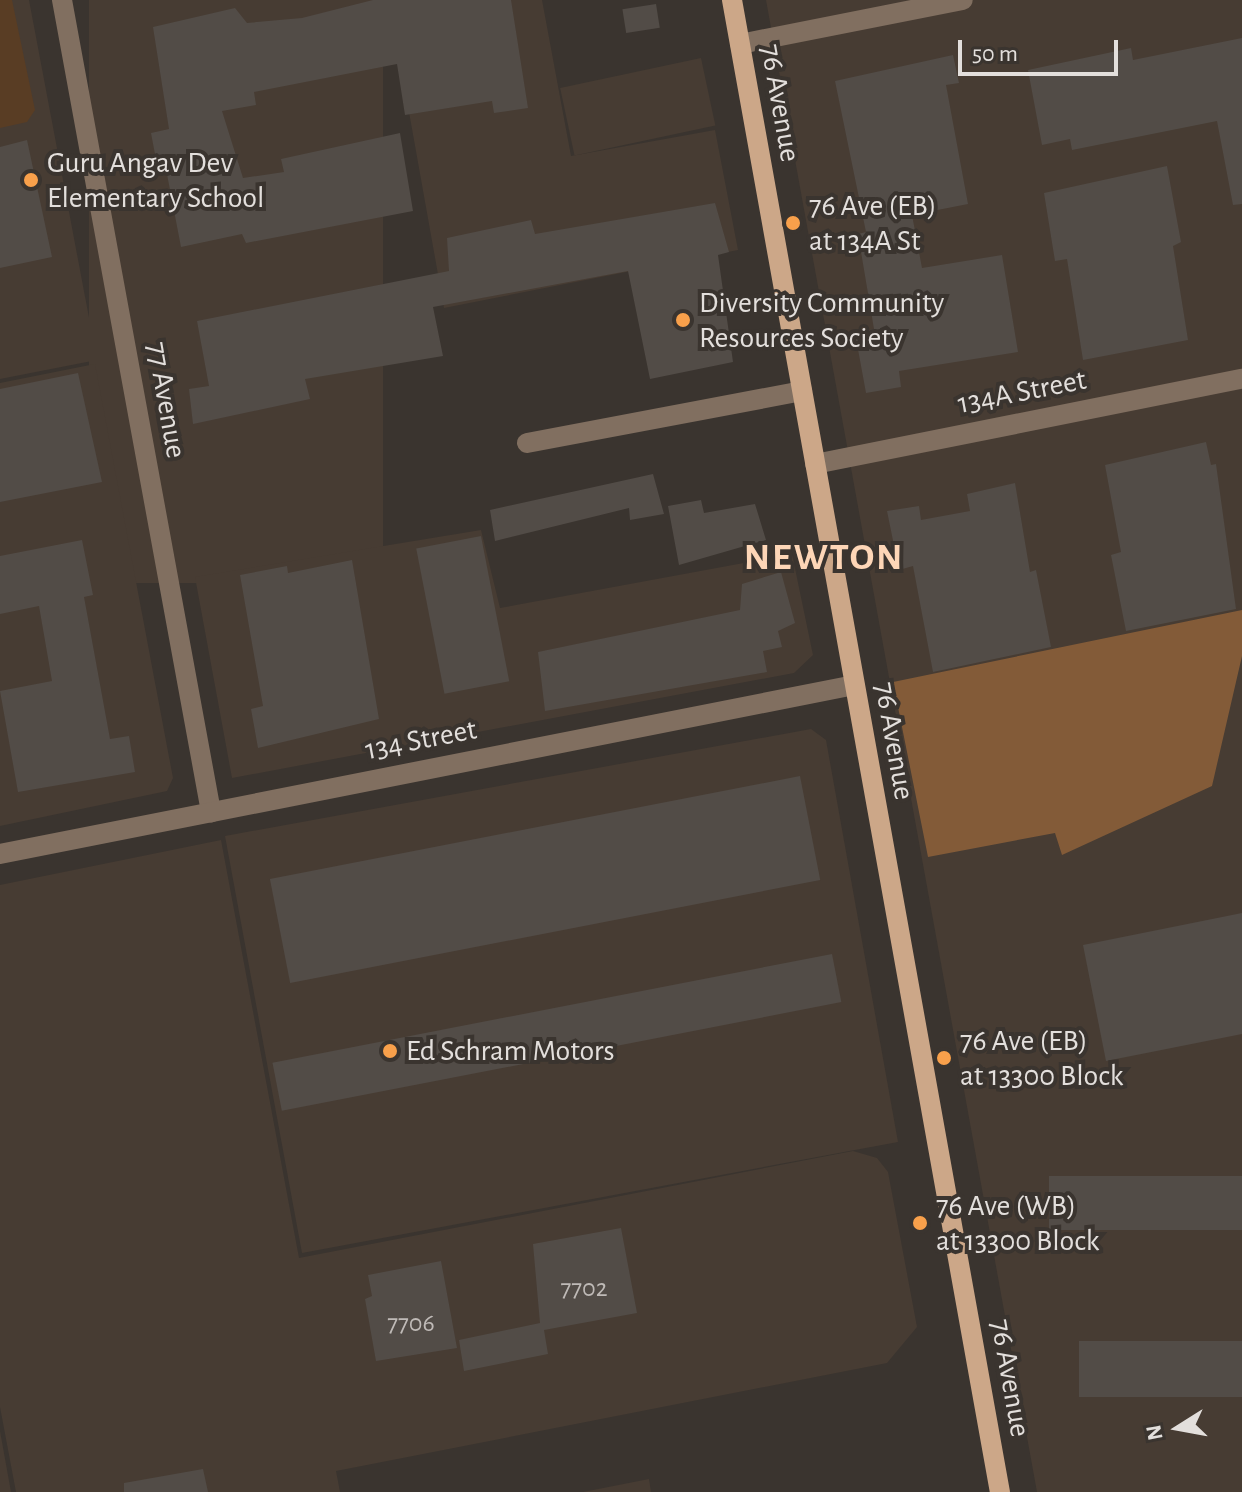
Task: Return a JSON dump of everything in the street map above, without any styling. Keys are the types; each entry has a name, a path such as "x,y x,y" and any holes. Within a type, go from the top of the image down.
{"main road":[{"name":"76 Avenue","path":"732,0 1000,1492"}],"street":[{"name":"77 Avenue","path":"62,0 211,812"},
{"path":"740,44 963,0"},
{"name":"134A Street","path":"815,464 1242,379"},
{"path":"527,443 802,391"},
{"name":"134 Street","path":"0,854 854,685"}],"shaded area":[{"name":"Guru Angav Dev Elementary School","path":"0,0 29,0 97,360 0,379"},
{"path":"0,0 12,0 35,110 27,122 0,128"},
{"path":"89,0 383,0 383,583 89,583"},
{"path":"389,0 542,0 571,156 715,130 738,250 444,308"},
{"path":"766,0 1242,0 1242,1492 1037,1492"},
{"path":"701,58 715,125 574,155 560,88"},
{"path":"95,364 173,778 167,791 0,826 0,383"},
{"path":"481,530 500,608 792,554 813,655 794,673 232,778 195,577"},
{"path":"1242,610 1242,656 1212,786 1062,855 1055,833 928,857 893,682"},
{"path":"811,729 826,740 898,1142 302,1253 225,836"},
{"path":"221,840 299,1258 853,1151 877,1158 888,1172 917,1327 887,1363 336,1471 340,1492 16,1492 0,1407 0,885"},
{"path":"0,1431 11,1492 0,1492"},
{"path":"649,1479 651,1492 583,1492"}],"building":[{"path":"373,0 511,0 528,108 494,113 492,101 405,115 397,64 254,92 256,105 222,111 243,178 284,172 281,159 400,133 413,211 246,243 242,234 181,247 166,169 158,170 151,133 169,129 153,27 235,8 247,23 302,18"},
{"path":"656,4 660,28 626,33 622,9"},
{"path":"1242,38 1242,204 1233,205 1217,121 1072,150 1070,139 1042,145 1028,70 1131,48 1133,60"},
{"path":"953,55 959,83 946,85 968,204 912,215 922,268 1002,255 1018,352 899,371 901,387 866,393 855,333 874,329 858,234 866,232 835,81"},
{"path":"27,140 52,257 0,268 0,147"},
{"path":"1167,166 1181,242 1173,246 1188,340 1083,360 1067,259 1055,261 1044,193"},
{"path":"715,203 729,252 718,255 733,362 650,379 628,271 433,307 443,356 305,379 310,399 193,424 189,389 209,386 197,321 449,271 447,238 531,220 535,234"},
{"path":"78,373 102,482 0,502 0,389"},
{"path":"1206,442 1211,465 1216,464 1236,609 1126,631 1111,555 1121,552 1105,465"},
{"path":"653,474 664,514 630,520 629,508 495,541 490,510"},
{"path":"1015,483 1030,572 1036,570 1051,647 933,672 913,566 899,570 887,511 919,506 921,520 970,511 967,494"},
{"path":"701,500 704,513 755,504 766,540 679,565 668,506"},
{"path":"481,536 509,681 444,694 416,549"},
{"path":"82,540 93,595 84,597 110,739 129,736 135,772 18,792 0,691 52,681 39,606 0,614 0,556"},
{"path":"352,560 379,719 258,748 251,709 263,706 240,575 287,566 288,573"},
{"path":"781,572 795,623 778,631 782,647 763,651 767,672 545,711 538,652 740,610 742,584"},
{"path":"800,776 820,880 290,983 270,879"},
{"path":"1242,913 1242,1034 1106,1061 1083,945"},
{"path":"832,954 841,1002 282,1111 272,1063"},
{"path":"1049,1176 1242,1176 1242,1230 1049,1230"},
{"path":"621,1228 637,1313 544,1330 548,1354 464,1371 459,1340 540,1323 533,1244"},
{"path":"441,1261 457,1348 376,1361 365,1299 372,1296 368,1275"},
{"path":"1079,1341 1242,1341 1242,1397 1079,1397"},
{"path":"203,1469 208,1492 124,1492 124,1483"}],"place":[{"name":"Guru Angav Dev Elementary School","path":"31,180"},
{"name":"76 Ave (EB) at 134A St","path":"793,223"},
{"name":"Diversity Community Resources Society","path":"683,320"},
{"name":"Ed Schram Motors","path":"390,1051"},
{"name":"76 Ave (EB) at 13300 Block","path":"944,1058"},
{"name":"76 Ave (WB) at 13300 Block","path":"920,1223"}],"district":[{"name":"NEWTON","path":"824,559"}]}
